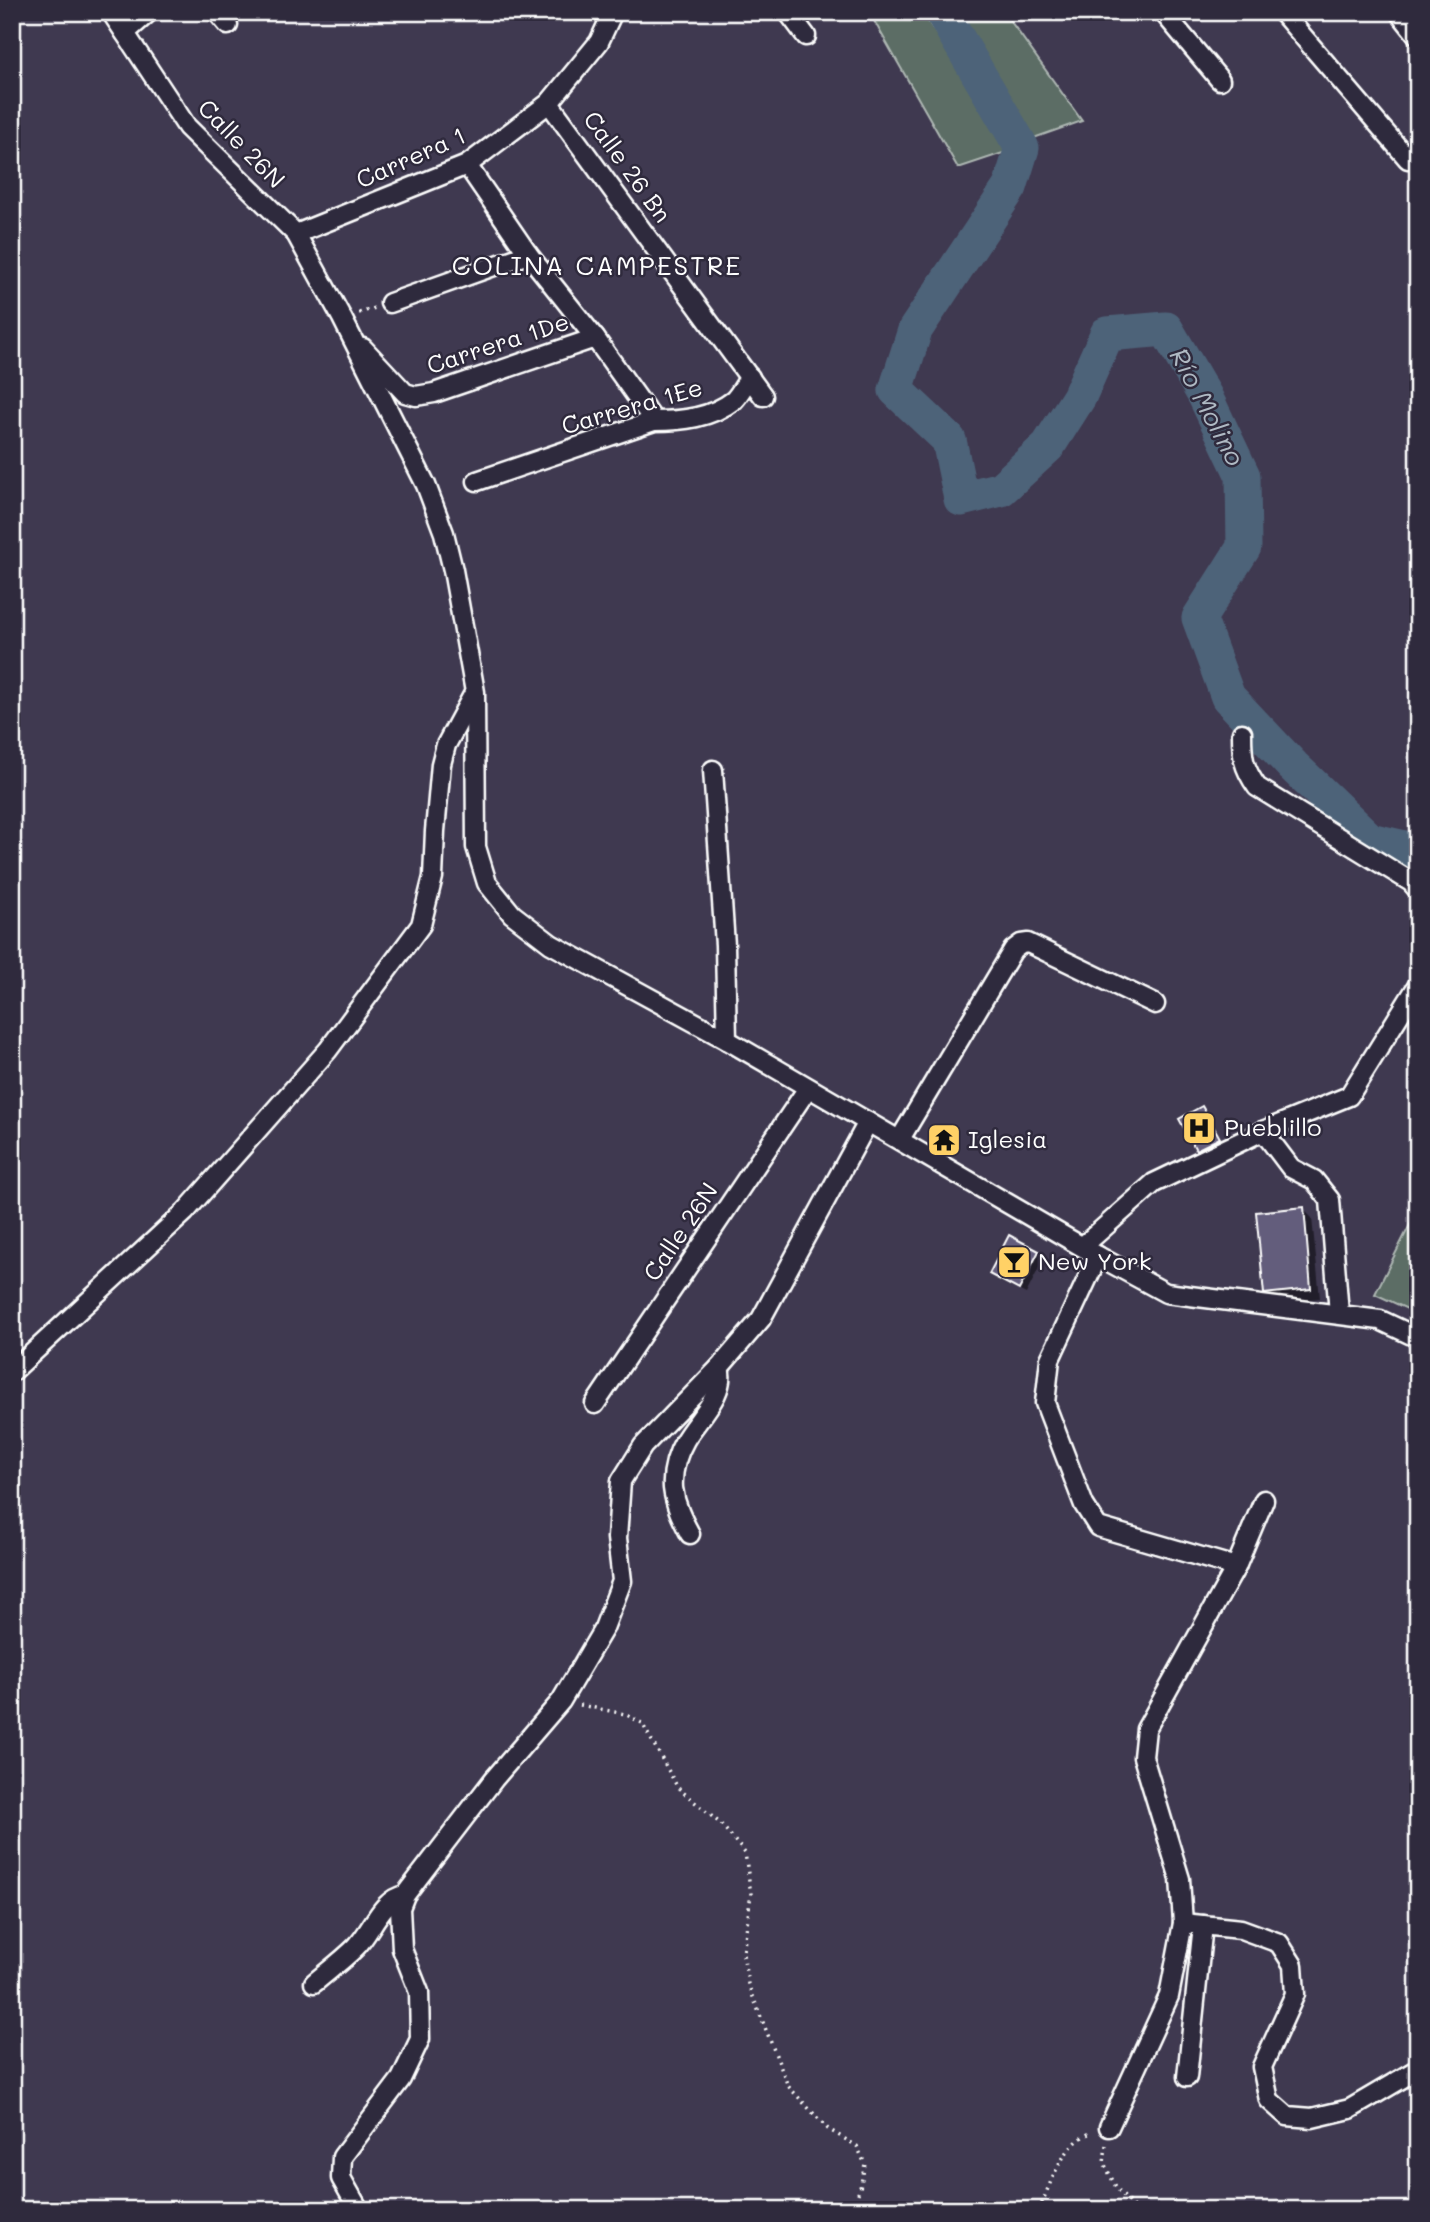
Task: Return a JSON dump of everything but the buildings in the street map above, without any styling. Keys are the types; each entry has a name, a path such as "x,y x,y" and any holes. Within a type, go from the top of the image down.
{"street":[{"name":"Calle 26N","path":"111,12 187,127 296,234 346,326"},
{"path":"125,33 149,12"},
{"name":"Carrera 1","path":"296,234 467,165 549,103 599,42 613,12"},
{"path":"788,12 806,36"},
{"path":"1163,12 1220,80"},
{"path":"1399,12 1418,36"},
{"path":"1286,17 1408,159"},
{"name":"Calle 26 Bn","path":"549,103 763,396"},
{"path":"467,165 528,254 595,338 654,421"},
{"path":"390,303 528,254"},
{"path":"346,326 426,485 444,533 475,692 475,847 487,883 512,914 551,944 727,1040 1166,1293 1380,1320 1418,1340"},
{"name":"Carrera 1De","path":"346,326 405,394 416,396 434,393 595,338"},
{"name":"Carrera 1Ee","path":"477,481 654,421 676,421 704,415 735,399 750,377"},
{"path":"12,1372 185,1212 328,1050 421,925 433,877 442,764 446,745 475,692"},
{"path":"1242,733 1242,756 1246,772 1257,787 1411,882 1418,890"},
{"path":"713,770 726,945 727,1040"},
{"path":"900,1139 1013,950 1021,944 1028,943 1155,1004"},
{"path":"1236,1567 1098,1527 1083,1505 1045,1403 1050,1359 1090,1251 1154,1183 1263,1131 1349,1096 1418,985"},
{"name":"Calle 26N","path":"595,1404 808,1088"},
{"path":"359,2210 341,2178 342,2157 401,2079 420,2039 419,1992 402,1949 400,1908 405,1895 494,1779 561,1702 604,1628 622,1581 617,1538 621,1481 643,1446 719,1368 761,1319 868,1122"},
{"path":"1263,1131 1291,1168 1314,1180 1329,1200 1339,1314"},
{"path":"690,1534 678,1511 673,1487 677,1457 684,1441 720,1388 722,1377 719,1368"},
{"path":"1109,2126 1169,1996 1182,1923 1180,1879 1143,1757 1146,1729 1236,1567 1264,1500"},
{"path":"314,1983 358,1945 386,1906 397,1896 405,1895"},
{"path":"1182,1923 1241,1929 1279,1943 1293,1965 1295,1994 1262,2067 1269,2100 1287,2116 1312,2118 1350,2109 1418,2069"},
{"path":"1187,2077 1203,1925"}],"path":[{"path":"346,326 390,303"},
{"path":"561,1702 625,1714 642,1723 678,1788 721,1824 745,1853 751,1895 743,1954 748,1984 788,2086 828,2129 857,2146 865,2164 852,2210"},
{"path":"1039,2210 1061,2159 1086,2135 1109,2126 1104,2163 1116,2187 1135,2210"},
{"path":"1413,2210 1418,2203"}],"green space":[{"path":"869,12 922,12 1012,150 958,168"},
{"path":"949,12 1004,12 1082,121 1028,140"},
{"path":"1418,1209 1418,1314 1375,1294"}],"waterway":[{"name":"Río Molino","path":"942,12 1022,148 1010,187 915,330 896,390 949,440 961,499 1001,489 1048,446 1079,397 1107,334 1166,329 1205,396 1243,476 1244,547 1199,618 1228,697 1293,766 1370,840 1418,851"}],"place":[{"name":"Pueblillo","path":"1199,1128"},
{"name":"Iglesia","path":"944,1140"},
{"name":"New York","path":"1014,1262"}],"district":[{"name":"COLINA CAMPESTRE","path":"597,266"}]}
